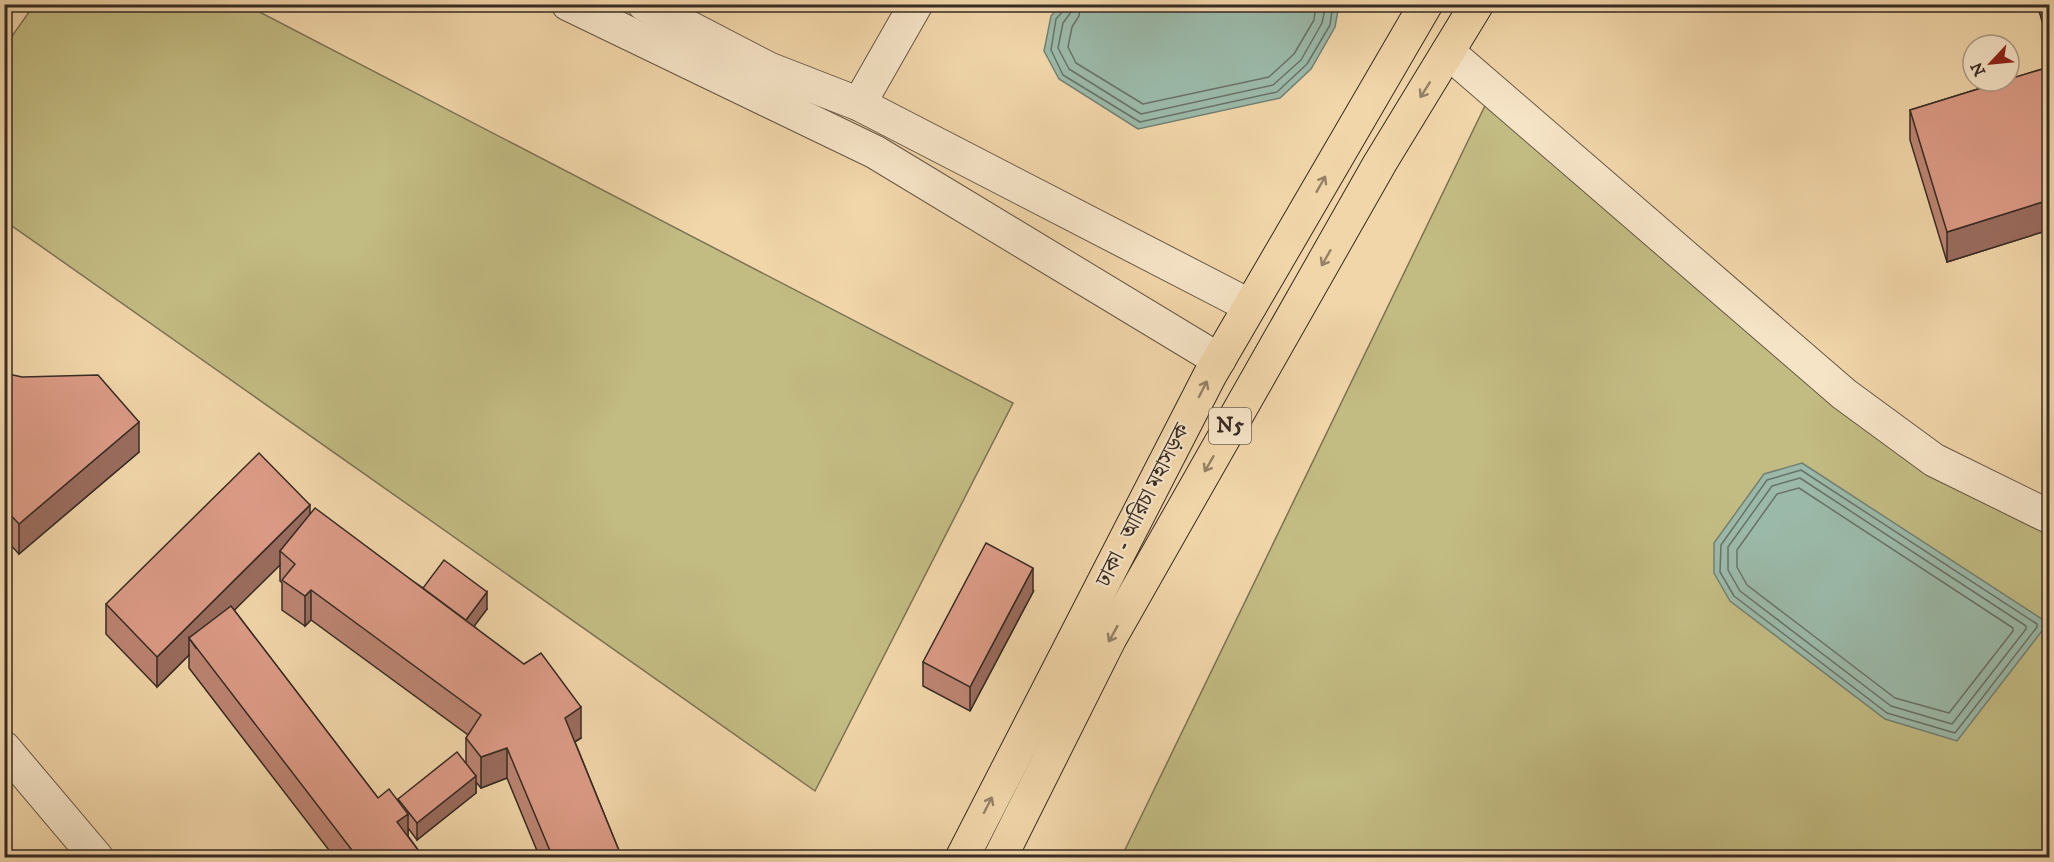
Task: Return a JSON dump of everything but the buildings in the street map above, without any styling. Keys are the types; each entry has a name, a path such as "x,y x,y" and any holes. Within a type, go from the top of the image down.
{"highway":[{"name":"ঢাকা - আরিচা মহাসড়ক","path":"962,858 1219,360 1426,4"},
{"name":"N5","path":"1000,858 1110,638 1380,163 1477,4"}],"street":[{"path":"568,4 875,152 1219,360"},
{"path":"644,4 769,69 859,104 1250,306"},
{"path":"859,104 916,4"},
{"path":"1448,52 1844,394 1934,460 2049,517"},
{"path":"4,748 97,858"}],"shaded area":[{"path":"34,5 246,5 1013,403 815,791 5,221 5,46"},
{"path":"1496,83 1934,460 2049,509 2049,857 1121,858"}],"water":[{"path":"1061,4 1339,5 1335,27 1311,69 1280,98 1138,129 1059,79 1044,51 1051,16"},
{"path":"1802,463 2048,623 1957,741 1885,719 1730,601 1714,573 1714,543 1764,474"}]}
